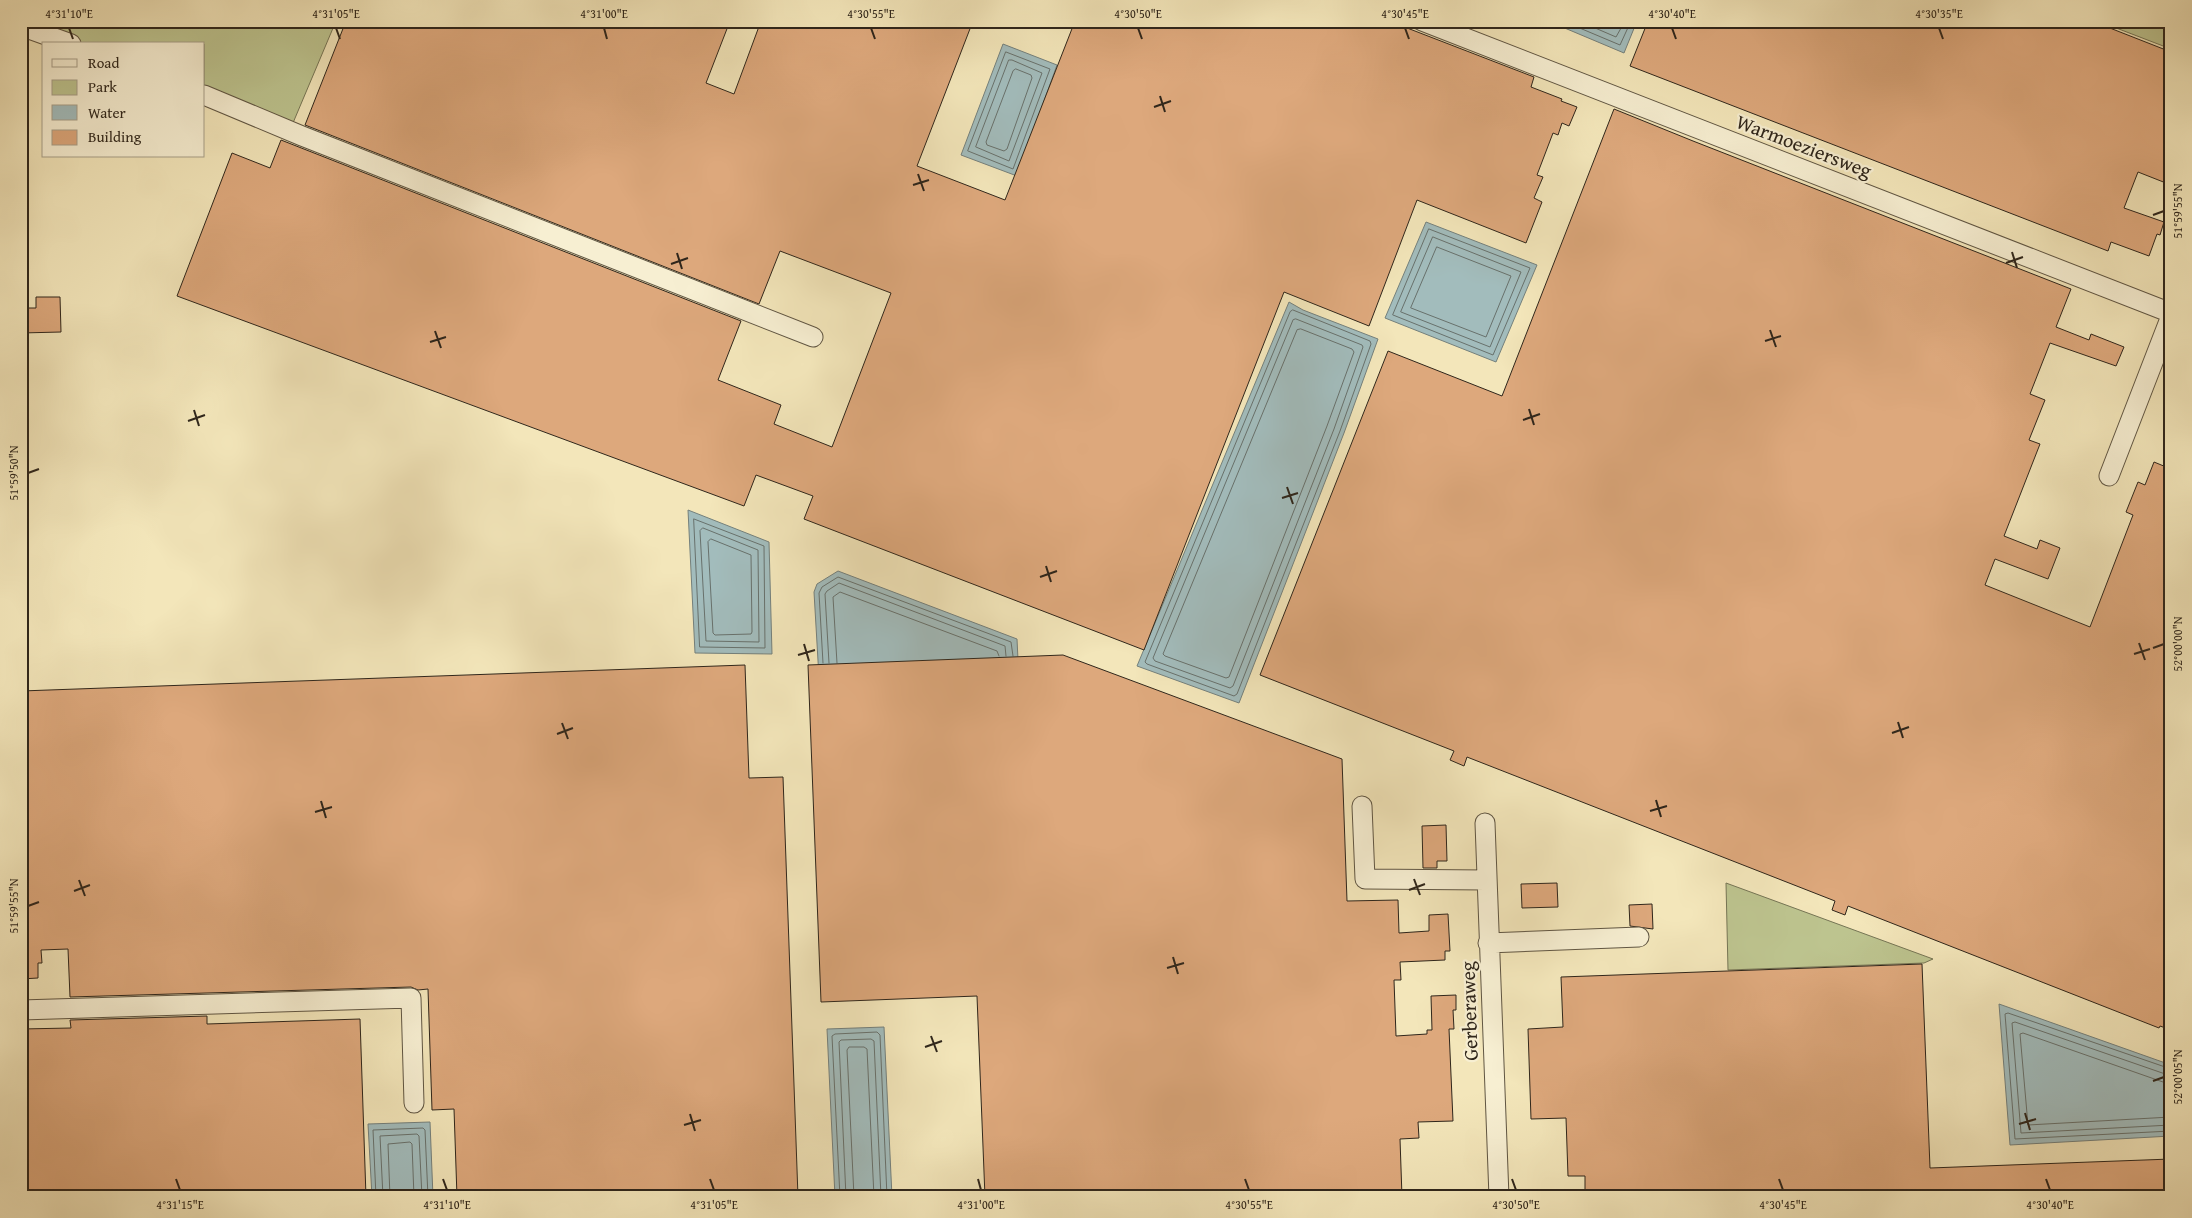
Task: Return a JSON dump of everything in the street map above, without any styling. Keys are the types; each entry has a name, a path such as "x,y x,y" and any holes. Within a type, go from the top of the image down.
{"street":[{"name":"Warmoeziersweg","path":"1422,21 2169,309"},
{"path":"21,26 65,42"},
{"path":"205,95 302,136 813,337"},
{"path":"2108,476 2169,309"},
{"path":"1362,806 1365,879 1486,880"},
{"name":"Gerberaweg","path":"1485,823 1499,1197"},
{"path":"1488,943 1639,937"},
{"path":"21,1010 411,998 414,1103"}],"green space":[{"path":"21,21 336,21 290,130 205,97 205,42 61,42"},
{"path":"2098,21 2171,21 2171,49"},
{"path":"1726,883 1933,959 1924,963 1728,970"}],"water":[{"path":"1548,21 1637,21 1624,53"},
{"path":"1003,44 1057,65 1017,176 961,155"},
{"path":"1426,222 1537,265 1496,362 1385,318"},
{"path":"1289,302 1303,310 1378,339 1344,433 1239,703 1137,666"},
{"path":"688,510 769,542 772,654 695,653"},
{"path":"838,571 1017,639 1021,723 822,729 814,592 817,584"},
{"path":"1999,1004 2171,1065 2171,1136 2010,1145"},
{"path":"884,1027 892,1197 835,1197 827,1029"},
{"path":"430,1122 433,1197 372,1197 368,1124"}],"building":[{"path":"346,21 730,21 706,83 734,94 761,21 973,21 917,166 1005,200 1075,21 1389,21 1534,77 1531,87 1577,107 1569,126 1562,123 1558,135 1553,133 1537,175 1543,177 1534,198 1542,202 1526,243 1417,200 1369,326 1284,292 1144,650 804,519 813,496 756,475 744,506 177,296 232,153 270,168 281,140 741,321 718,380 781,405 774,424 832,447 891,293 780,251 759,304 305,125"},
{"path":"1648,21 2092,21 2171,52 2171,185 2138,172 2124,208 2164,222 2160,235 2157,234 2149,256 2111,242 2108,251 1630,66"},
{"path":"1614,109 2071,289 2056,327 2089,340 2091,334 2124,347 2116,366 2050,343 2030,394 2045,400 2029,440 2040,444 2004,536 2037,549 2040,540 2060,548 2048,579 1995,559 1985,585 2090,627 2133,515 2126,512 2138,482 2145,485 2154,462 2171,469 2171,1030 2160,1026 2159,1028 1848,906 1845,915 1832,910 1835,901 1467,757 1464,766 1450,760 1454,751 1260,675 1388,351 1502,396"},
{"path":"36,297 60,297 61,332 21,333 21,308 36,308"},
{"path":"1063,655 1342,759 1347,901 1398,900 1399,933 1429,931 1429,915 1448,914 1450,951 1445,951 1445,960 1400,962 1401,980 1394,980 1396,1036 1427,1034 1427,1030 1432,1030 1431,996 1456,995 1456,1010 1453,1010 1454,1029 1449,1029 1453,1121 1418,1122 1419,1138 1400,1139 1402,1197 985,1197 977,996 821,1002 808,665"},
{"path":"745,665 749,778 783,777 798,1197 457,1197 454,1109 432,1110 428,989 418,990 411,987 70,997 68,949 41,950 42,963 38,963 38,978 21,979 21,691"},
{"path":"1446,825 1447,861 1437,861 1437,868 1423,868 1422,826"},
{"path":"1557,883 1558,907 1522,908 1521,884"},
{"path":"1652,904 1653,929 1630,926 1629,905"},
{"path":"1922,964 1930,1168 2171,1159 2171,1197 1585,1197 1585,1176 1568,1176 1566,1118 1531,1119 1528,1029 1563,1027 1561,977"},
{"path":"207,1016 207,1024 360,1019 366,1197 21,1197 21,1029 71,1028 70,1020"}]}
